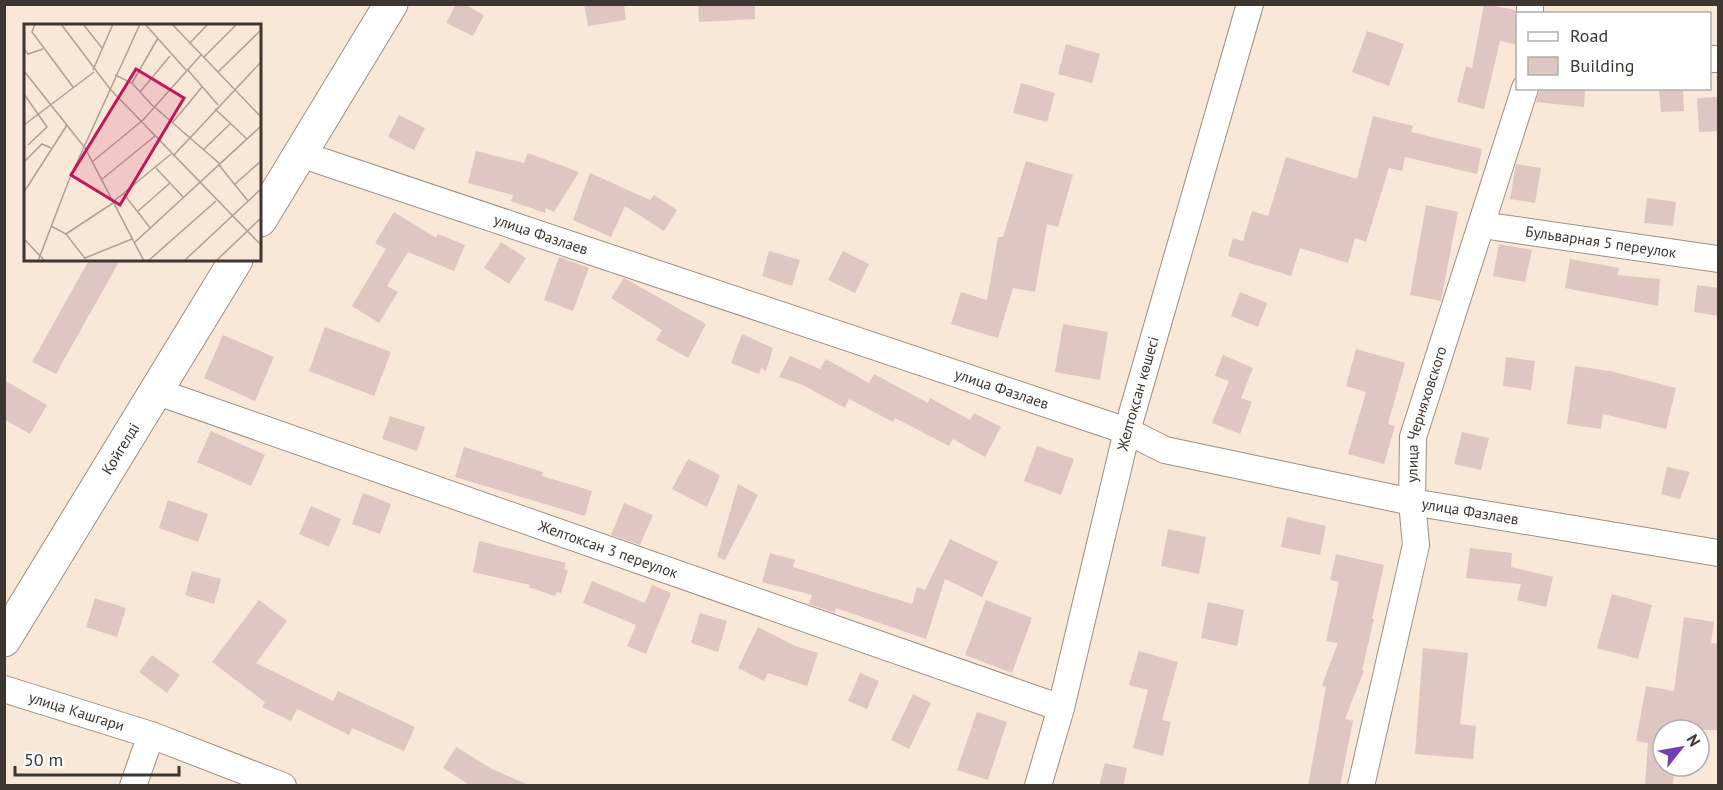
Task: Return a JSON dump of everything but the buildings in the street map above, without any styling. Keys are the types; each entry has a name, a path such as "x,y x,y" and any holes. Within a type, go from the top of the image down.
{"street":[{"path":"261,218 391,4"},
{"name":"Желтоқсан көшесі","path":"1038,786 1061,708 1127,431 1250,4"},
{"name":"улица Черняховского","path":"1361,786 1416,545 1412,502 1413,437 1524,90"},
{"name":"улица Фазлаев","path":"300,154 1127,431 1165,450 1412,502 1719,553"},
{"name":"Бульварная 5 переулок","path":"1482,225 1719,259"},
{"name":"Қойгелді","path":"4,640 235,261"},
{"name":"Желтоксан 3 переулок","path":"156,391 1061,708"},
{"name":"улица Кашгари","path":"4,688 152,735 284,786"},
{"path":"133,786 152,735"}]}
